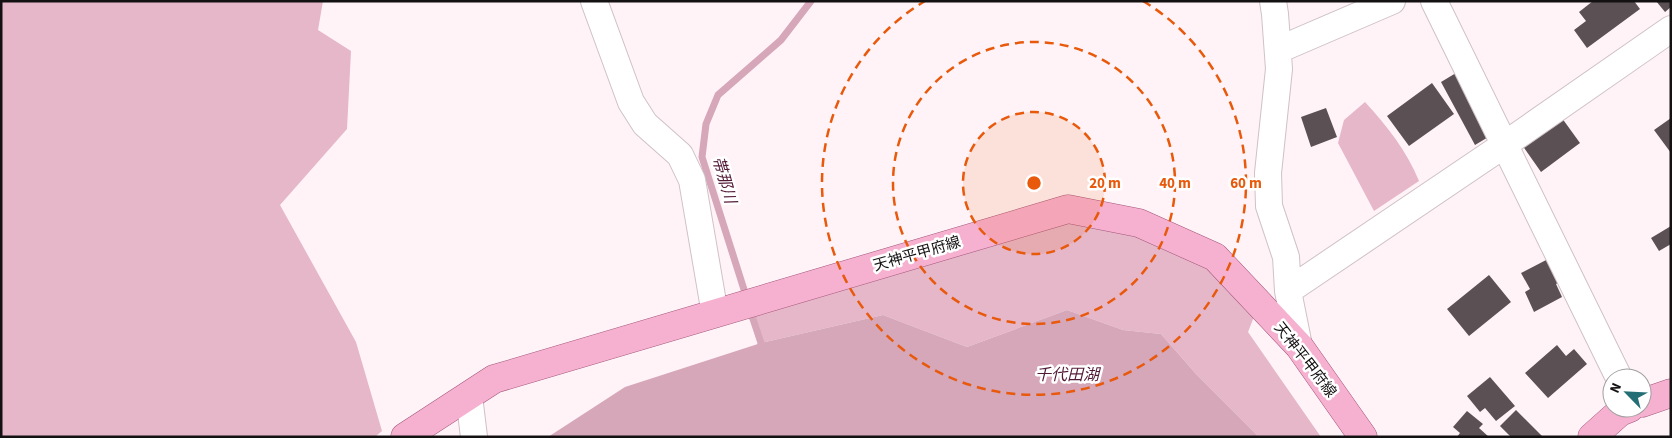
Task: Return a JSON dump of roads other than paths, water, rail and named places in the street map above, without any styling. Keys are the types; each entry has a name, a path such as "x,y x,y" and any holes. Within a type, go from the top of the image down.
{"main road":[{"name":"天神平甲府線","path":"405,437 494,379 1068,209 1138,223 1215,257 1299,346 1364,437"},
{"path":"1652,400 1671,393"},
{"path":"1592,437 1613,418"}],"street":[{"path":"594,1 631,102 645,124 680,155 692,180 714,314"},
{"path":"1272,1 1280,69 1268,173 1269,206 1286,257 1288,291 1299,346"},
{"path":"1278,50 1392,1"},
{"path":"1434,1 1614,368"},
{"path":"1288,291 1504,145 1671,28"},
{"path":"468,396 474,437"}],"water":[{"name":"千代田湖","path":"1067,310 1123,330 1161,334 1196,374 1259,437 548,437 625,387 761,343 883,315 967,347"}],"waterway":[{"name":"帯那川","path":"747,299 702,157 706,124 718,95 781,40 811,1"},
{"name":"帯那川","path":"750,310 761,343 759,352"}]}
